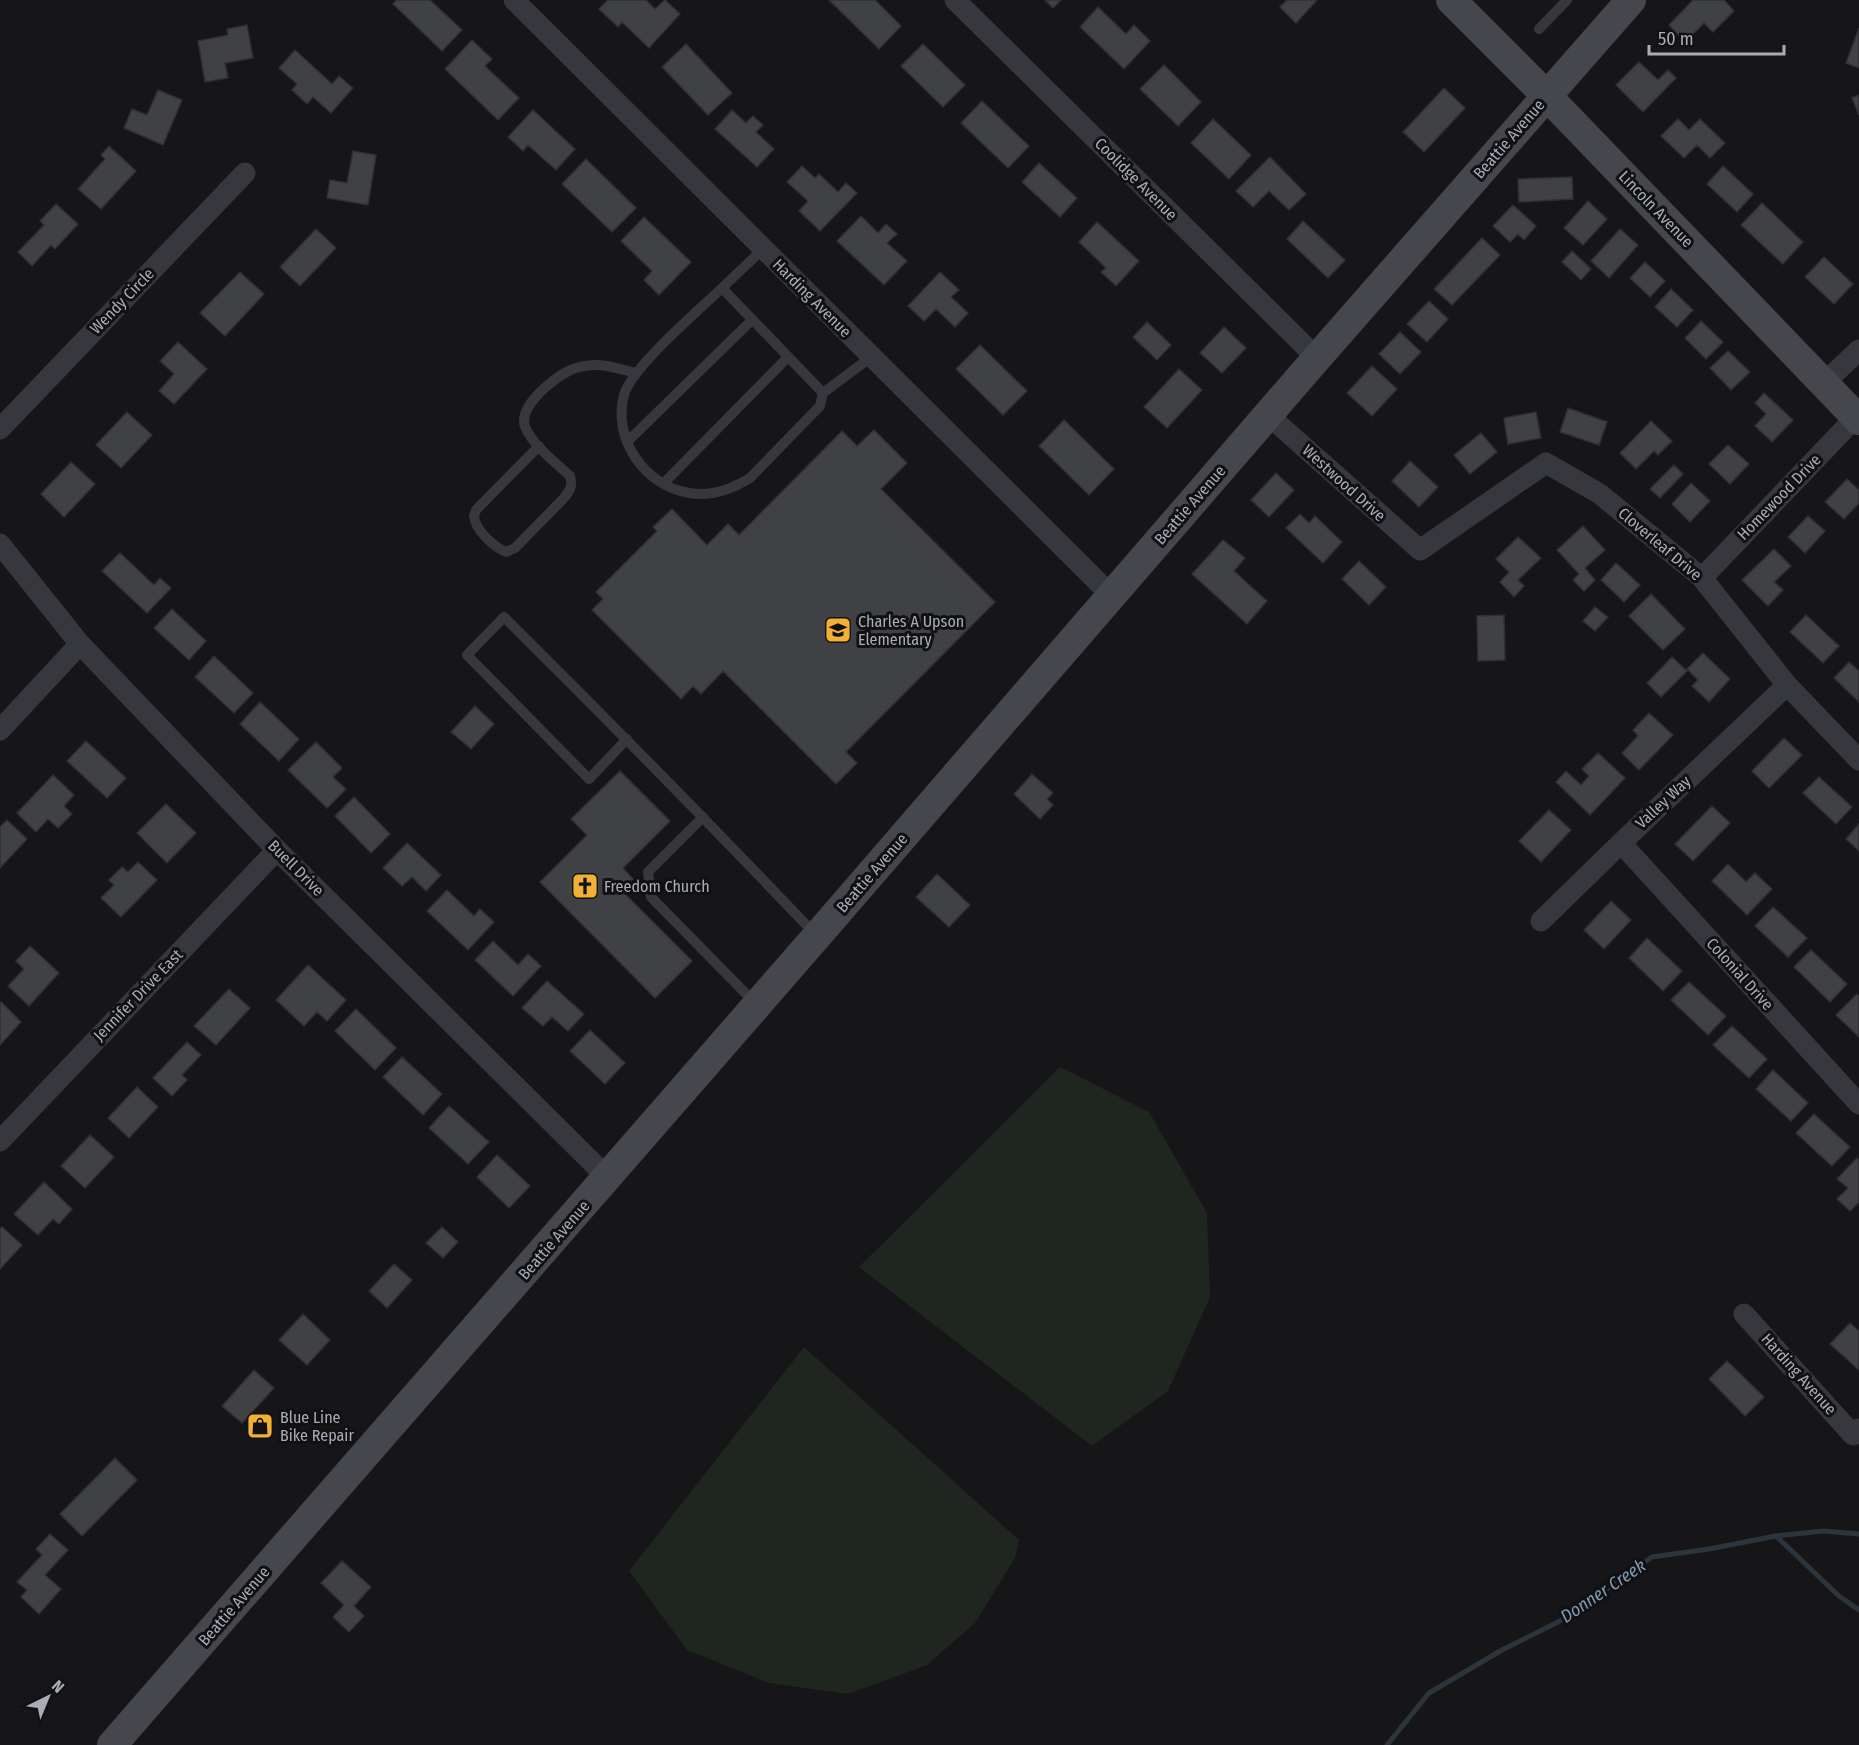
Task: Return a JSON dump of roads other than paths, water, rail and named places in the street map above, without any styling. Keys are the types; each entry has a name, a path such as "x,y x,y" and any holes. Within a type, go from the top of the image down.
{"street":[{"name":"Harding Avenue","path":"514,0 1111,595"},
{"name":"Coolidge Avenue","path":"955,0 1317,358"},
{"name":"Lincoln Avenue","path":"1451,0 1547,96 1858,419"},
{"name":"Beattie Avenue","path":"112,1745 608,1178 1111,595 1631,0"},
{"name":"Wendy Circle","path":"0,429 245,173"},
{"path":"1824,383 1859,350"},
{"name":"Westwood Drive","path":"1268,415 1420,550"},
{"name":"Homewood Drive","path":"1702,578 1858,419"},
{"name":"Cloverleaf Drive","path":"1420,550 1546,463 1600,494 1702,578 1787,686 1859,760"},
{"name":"Buell Drive","path":"0,544 80,644 277,850 608,1178"},
{"path":"0,730 80,644"},
{"name":"Valley Way","path":"1541,921 1787,686"},
{"name":"Colonial Drive","path":"1621,843 1859,1104"},
{"name":"Jennifer Drive East","path":"0,1141 277,850"},
{"name":"Harding Avenue","path":"1744,1314 1856,1432"}],"lane":[{"path":"1539,29 1567,0"},
{"path":"763,249 665,342 636,373 624,394 620,421 635,459 670,488 691,494 718,493 736,487 750,478 820,406 823,393 871,357"},
{"path":"722,288 823,393"},
{"path":"627,442 752,320"},
{"path":"664,483 788,357"},
{"path":"539,446 480,506 474,516 477,527 506,552 515,548 570,491 572,483 570,476 539,446 525,428 523,417 527,406 555,380 573,369 596,365 636,373"},
{"path":"627,739 589,778 468,655 504,617 627,739 818,936"},
{"path":"703,817 648,872 651,897 757,1005"}],"waterway":[{"name":"Donner Creek","path":"1387,1745 1429,1693 1502,1650 1564,1619 1652,1557 1776,1536 1823,1531 1859,1534"},
{"path":"1776,1536 1839,1596 1859,1610"}],"place":[{"name":"Charles A Upson Elementary","path":"838,630"},
{"name":"Freedom Church","path":"585,886"},
{"name":"Blue Line Bike Repair","path":"260,1426"}]}
